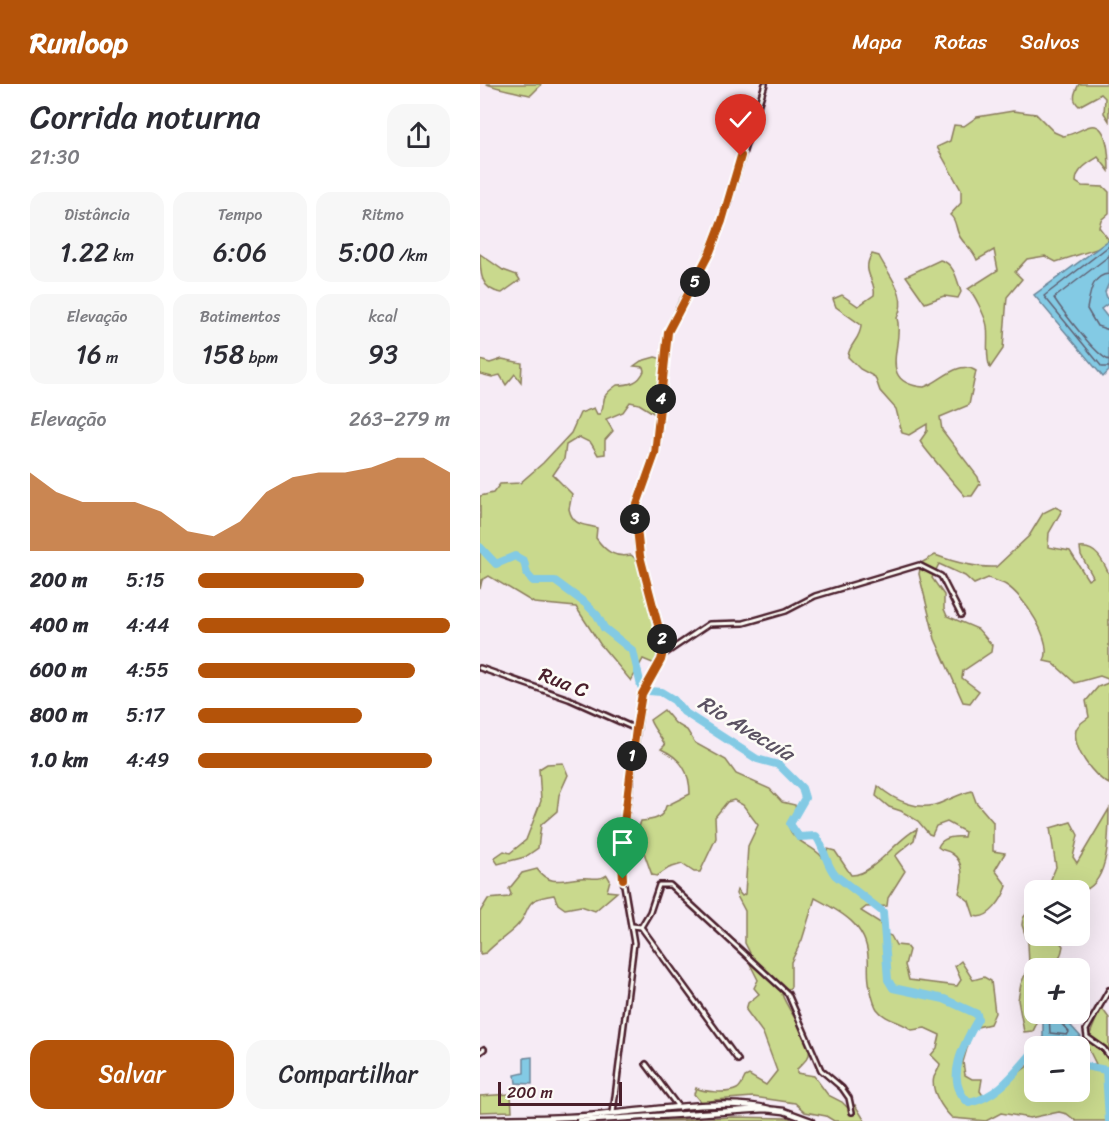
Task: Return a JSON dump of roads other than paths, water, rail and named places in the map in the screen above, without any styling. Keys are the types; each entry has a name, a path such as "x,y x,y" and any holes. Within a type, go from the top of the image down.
{"main road":[{"path":"579,1121 680,1108 751,1104 784,1111 811,1121"},
{"path":"480,1119 612,1118 769,1109"}],"street":[{"path":"663,655 663,641 638,547 635,510 655,454 668,332 682,302 699,275 722,221 765,84"},
{"path":"612,1118 634,953 621,858 642,694 663,655 709,624 752,621 786,611 814,596 919,565 941,576 961,615"},
{"name":"Rua C","path":"480,668 569,699 636,729"},
{"path":"641,927 648,918 659,885 670,885 788,994 821,1070 842,1088 849,1098 852,1112"},
{"path":"632,926 641,927 738,1059"},
{"path":"1109,990 1086,1030 1087,1037 1104,1049 1109,1056"},
{"path":"646,1064 680,1108"}],"water":[{"path":"1109,240 1109,283 1105,292 1109,303 1101,309 1109,319 1109,371 1103,377 1034,295"},
{"path":"1043,1024 1069,1024 1080,1036 1043,1036"},
{"path":"532,1057 532,1084 516,1083 515,1075 524,1073 524,1058"}],"waterway":[{"name":"Rio Avecuía","path":"480,547 496,564 515,556 524,561 527,574 533,581 555,581 585,603 597,615 604,628 633,651 641,686 649,691 661,692 674,700 684,712 757,759 779,765 802,788 805,798 790,824 799,837 816,836 835,875 883,912 888,980 893,988 944,999 977,1014 978,1019 962,1050 957,1073 957,1084 961,1094 969,1103 980,1100 998,1089 1024,1063"},
{"name":"Rio Avecuía","path":"1090,1067 1106,1070 1109,1121"}]}
